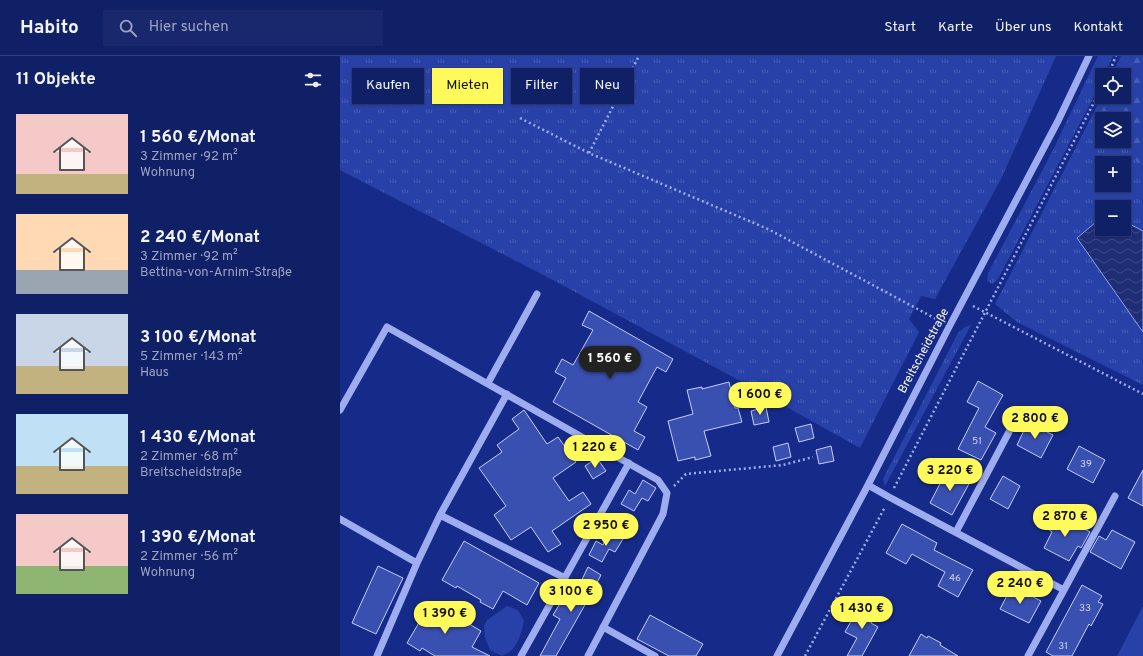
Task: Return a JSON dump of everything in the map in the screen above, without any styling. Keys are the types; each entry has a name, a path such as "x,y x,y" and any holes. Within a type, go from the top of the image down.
{"street":[{"name":"Breitscheidstraße","path":"777,656 1058,121 1089,56"},
{"path":"488,383 537,294"},
{"path":"340,410 387,327 658,480 667,493 663,514 588,656"},
{"path":"377,656 417,563 440,515 507,394"},
{"path":"956,532 1009,432"},
{"path":"521,656 629,463"},
{"path":"868,485 1064,590"},
{"path":"1028,656 1115,496"},
{"path":"440,515 565,578"},
{"path":"340,519 417,563"},
{"path":"603,627 655,656"}],"path":[{"path":"589,153 639,56"},
{"path":"1111,68 1116,56"},
{"path":"978,326 1095,101"},
{"path":"520,118 589,153 768,229 949,327"},
{"path":"963,302 986,312 1143,394"},
{"path":"667,493 686,474 783,466 813,458"}],"green space":[{"path":"340,56 1056,56 1001,179 935,299 921,296 909,319 919,332 860,448 733,377 549,278 340,170"},
{"path":"1098,56 1113,56 1107,68 1095,68 1095,95 998,279 992,284 987,281 988,273 1052,152"},
{"path":"1121,56 1143,56 1143,170 1126,148 1131,148 1131,112 1099,112 1096,108 1098,104 1131,104 1131,68 1115,68"},
{"path":"1096,108 1099,112 1095,112 1095,148 1126,148 1143,170 1143,231 1131,225 1131,200 1095,200 1095,223 1077,238 1143,332 1143,385 1017,322 995,304"},
{"path":"971,325 885,486 883,479 958,333 965,327"},
{"path":"507,606 518,610 524,621 518,642 507,654 502,656 490,650 485,638 484,626 487,620"},
{"path":"1143,606 1143,656 1117,656"}],"water":[{"path":"1095,223 1095,236 1131,236 1131,225 1143,231 1143,332 1077,238"}],"building":[{"path":"589,311 673,359 666,372 657,367 638,402 647,407 634,431 645,437 638,450 553,402 566,378 555,372 562,359 573,365 593,330 582,325"},
{"path":"978,381 1003,395 985,427 996,433 981,460 958,449 979,408 967,402"},
{"path":"729,382 735,408 738,408 742,422 704,431 711,456 695,460 695,457 678,461 668,421 693,414 687,390 702,387 702,389"},
{"path":"766,407 769,422 754,425 751,411"},
{"path":"524,410 547,444 558,437 576,462 553,478 569,501 583,492 591,504 552,531 561,544 548,552 531,527 511,540 494,515 506,506 479,468 502,452 497,445 519,429 512,419"},
{"path":"1028,422 1053,435 1041,458 1017,445"},
{"path":"811,424 814,438 799,442 795,428"},
{"path":"788,443 791,457 776,461 773,447"},
{"path":"831,446 834,461 819,464 816,450"},
{"path":"1079,446 1105,460 1093,483 1067,469"},
{"path":"597,458 606,471 593,479 585,466"},
{"path":"947,470 970,482 952,515 930,503"},
{"path":"1143,470 1143,506 1128,498"},
{"path":"1003,476 1020,486 1008,509 990,499"},
{"path":"643,480 656,488 648,501 642,498 634,511 621,504 629,490 635,494"},
{"path":"1056,514 1090,532 1081,548 1078,546 1069,561 1044,548 1052,532 1048,529"},
{"path":"902,524 937,543 934,550 973,570 958,597 938,586 945,572 912,554 906,564 886,553"},
{"path":"1112,530 1135,542 1121,569 1090,552 1099,536 1106,540"},
{"path":"610,531 623,539 615,552 609,549 602,562 589,555 596,541 603,545"},
{"path":"464,541 539,583 527,605 503,591 493,609 457,586 456,588 442,580"},
{"path":"378,566 403,578 376,634 352,623"},
{"path":"588,567 601,575 586,603 556,656 540,656 560,619 553,615 561,602 568,606 573,596 581,600 576,592"},
{"path":"1082,585 1102,596 1098,602 1103,604 1091,626 1089,624 1072,656 1053,656 1046,652"},
{"path":"1012,586 1041,601 1029,623 1000,609"},
{"path":"861,603 877,611 871,623 878,627 862,656 847,656 857,638 845,632"},
{"path":"430,604 443,611 444,609 481,631 472,647 490,656 435,656 422,648 420,651 407,643"},
{"path":"650,615 703,644 696,656 669,656 637,639"},
{"path":"921,634 941,643 940,645 958,656 909,656"}]}
